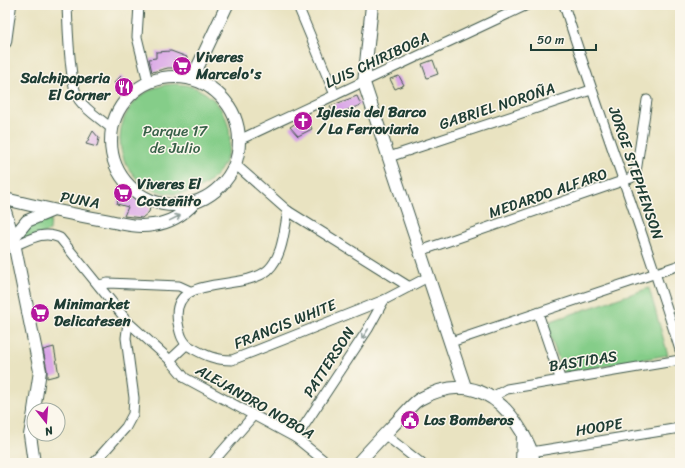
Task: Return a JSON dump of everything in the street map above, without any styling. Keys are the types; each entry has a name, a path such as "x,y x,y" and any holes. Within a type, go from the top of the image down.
{"street":[{"path":"5,42 10,5"},
{"path":"67,5 71,64 77,95 80,101 112,129"},
{"path":"139,5 137,37 148,82"},
{"path":"192,79 227,5"},
{"path":"372,5 364,83 465,387"},
{"name":"LUIS CHIRIBOGA","path":"239,140 364,83 527,5"},
{"name":"JORGE STEPHENSON","path":"564,5 591,90 678,335 680,350"},
{"path":"298,6 335,95"},
{"path":"175,77 192,79 216,92 233,113 239,140 236,165 220,186 195,202 178,204 157,202 143,196 128,184 117,167 111,149 112,129 118,112 128,97 148,82 175,77"},
{"name":"GABRIEL NOROÑA","path":"389,157 591,90"},
{"name":"MEDARDO ALFARO","path":"420,251 632,178 636,172 647,100"},
{"path":"236,165 288,210 408,286"},
{"name":"PUNA","path":"5,198 51,211 136,226 150,226 167,222 179,217 195,202"},
{"path":"150,226 160,213 157,202"},
{"path":"170,360 186,344 178,325 177,307 181,298 190,291 253,278 268,270 274,263 278,254 288,210"},
{"path":"5,211 14,242 40,370 35,402"},
{"path":"14,242 27,221 51,211"},
{"name":"ALEJANDRO NOBOA","path":"14,242 40,235 55,236 60,238 128,322 170,360 185,378 296,438 327,463"},
{"path":"451,342 680,265"},
{"name":"FRANCIS WHITE","path":"186,344 207,356 219,360 232,360 384,300 408,286 428,277"},
{"path":"99,285 108,283 179,286 190,291"},
{"name":"PATTERSON","path":"296,438 368,329 384,300"},
{"path":"538,313 560,378"},
{"path":"94,463 126,427 133,414 134,398 126,338 128,322"},
{"name":"BASTIDAS","path":"492,397 507,388 560,378 680,360"},
{"path":"358,463 419,399 444,389 465,387 492,397 510,413 523,433 528,458"},
{"path":"212,463 253,416"},
{"name":"HOOPE","path":"528,458 680,428"},
{"path":"384,434 421,463"},
{"path":"31,442 34,463"}],"green space":[{"name":"Parque 17 de Julio","path":"175,84 196,88 206,93 214,100 221,108 226,118 230,139 226,160 221,170 214,178 206,185 196,190 175,194 154,190 144,185 136,178 129,170 124,160 120,139 124,118 129,108 136,100 144,93 154,88"},
{"path":"51,217 50,231 16,242 30,223"},
{"path":"649,288 668,355 564,373 545,323"}],"building":[{"path":"171,51 187,57 184,68 168,68 152,72 149,59 156,58 156,52"},
{"path":"433,60 438,74 427,78 422,64"},
{"path":"121,76 129,84 122,91 114,83"},
{"path":"399,76 404,85 395,89 390,79"},
{"path":"357,96 361,105 334,115 330,106"},
{"name":"Iglesia del Barco / La Ferroviaria","path":"306,116 312,129 298,136 290,127"},
{"path":"93,131 99,138 97,147 86,144"},
{"path":"121,190 150,208 149,212 142,218 124,216 128,207 117,204"},
{"path":"54,347 59,375 47,378 43,350"}],"place":[{"name":"Viveres Marcelo's","path":"182,66"},
{"name":"Salchipaperia El Corner","path":"124,87"},
{"name":"Iglesia del Barco / La Ferroviaria","path":"303,121"},
{"name":"Viveres El Costeñito","path":"123,193"},
{"name":"Minimarket Delicatesen","path":"40,313"},
{"name":"Los Bomberos","path":"410,420"}]}
